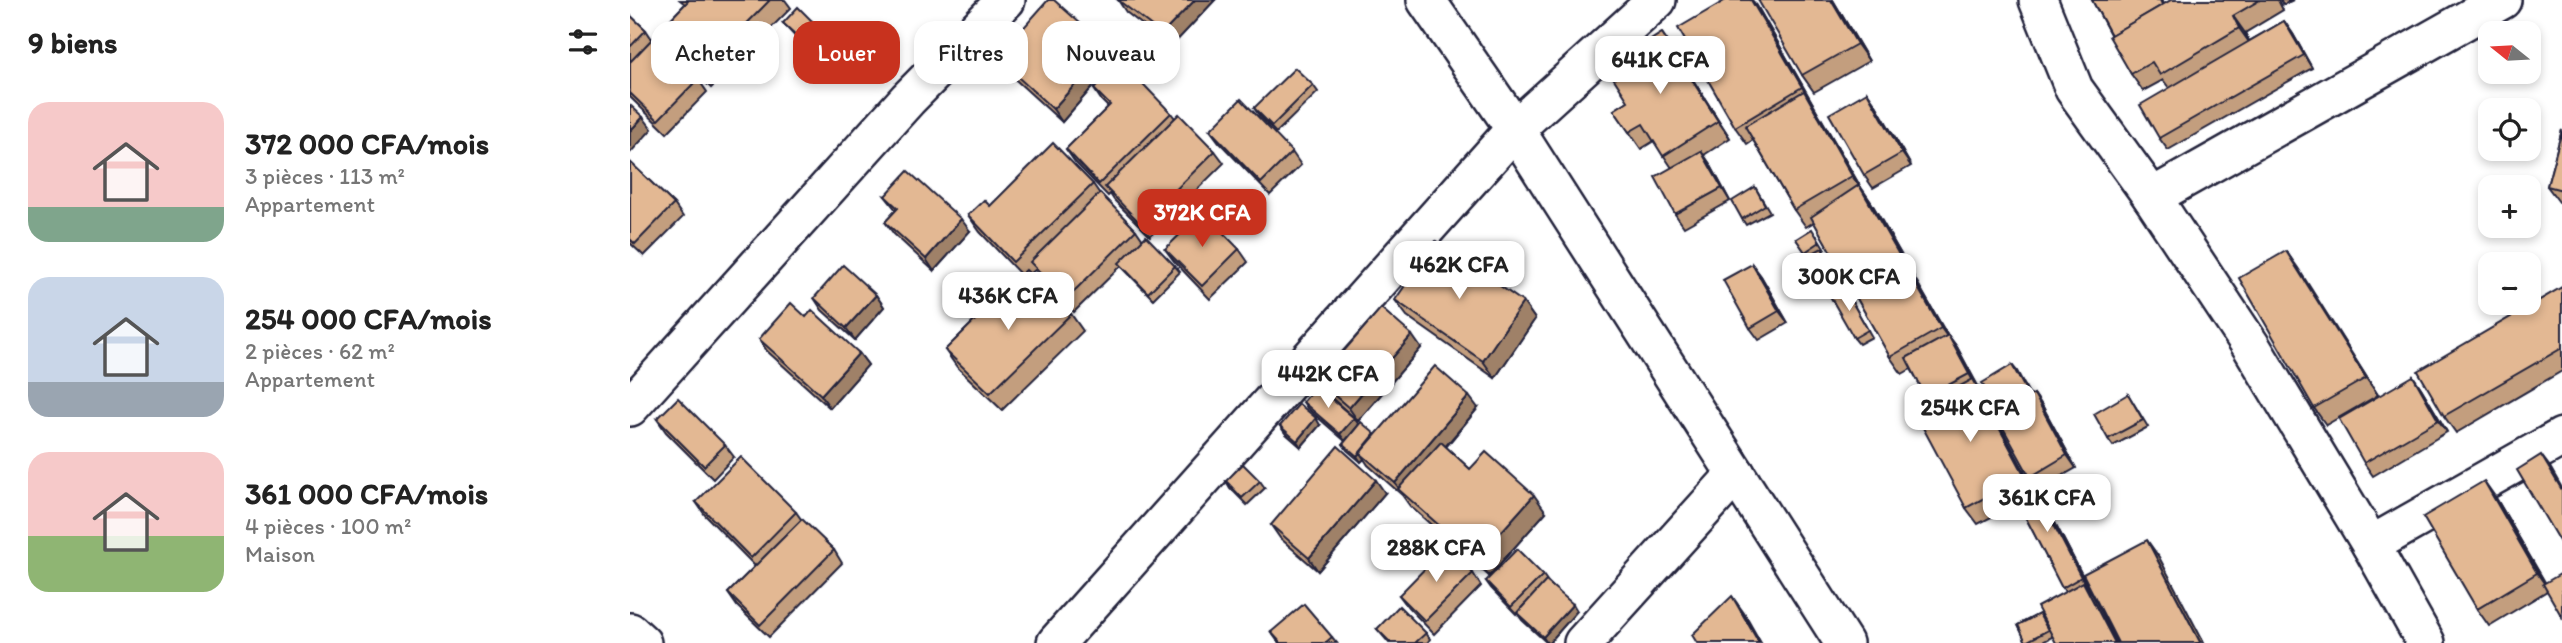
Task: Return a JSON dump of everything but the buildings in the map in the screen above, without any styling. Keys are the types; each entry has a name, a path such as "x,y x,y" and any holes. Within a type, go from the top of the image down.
{"street":[{"path":"630,407 908,99 1006,0"},
{"path":"1426,0 1515,129 1844,643"},
{"path":"1056,643 1515,129 1657,0"},
{"path":"2038,0 2074,89 2152,197 2251,346 2371,545 2426,643"},
{"path":"2152,197 2502,0"},
{"path":"2371,545 2562,437"},
{"path":"1583,643 1736,474"},
{"path":"630,632 642,643"}]}
